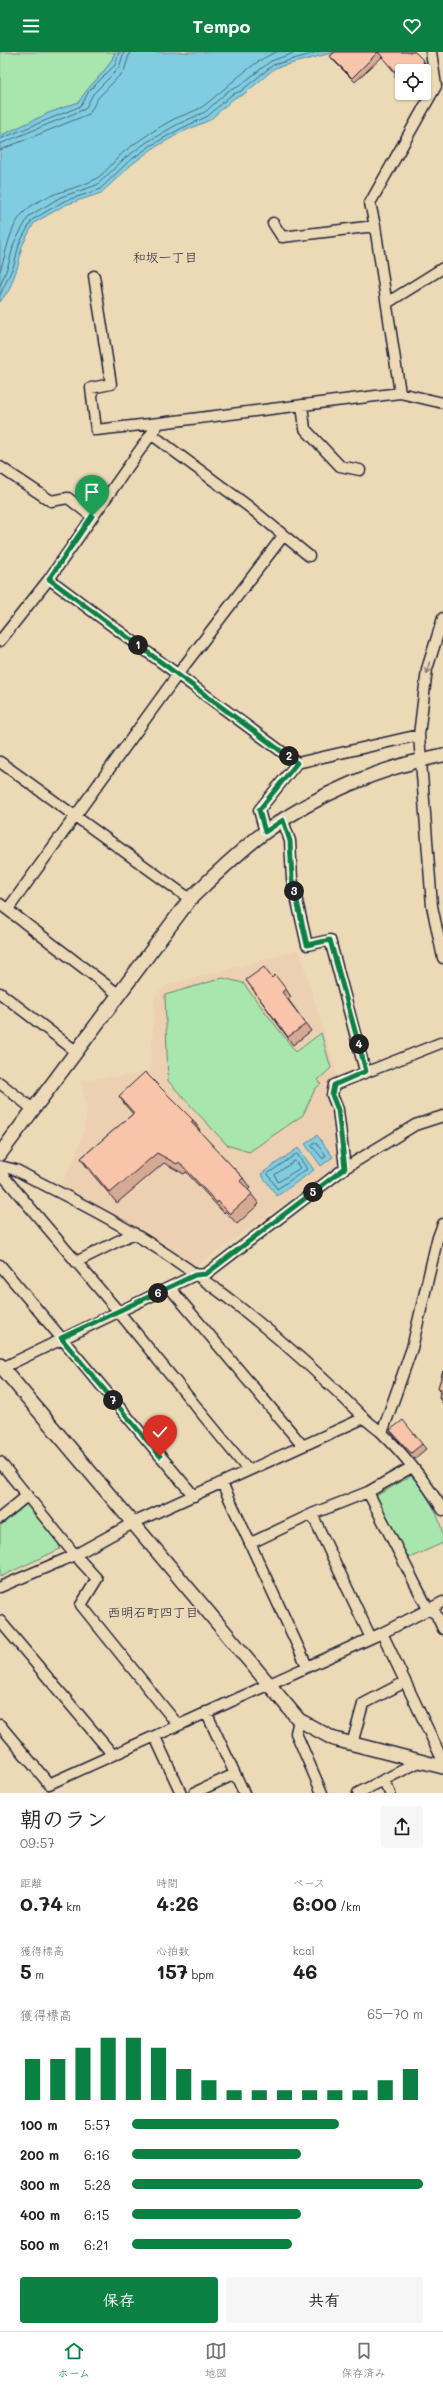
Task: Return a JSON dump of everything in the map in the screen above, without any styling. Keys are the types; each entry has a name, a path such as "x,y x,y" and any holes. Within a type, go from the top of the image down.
{"street":[{"path":"400,393 375,226 370,203 436,86 431,52"},
{"path":"273,223 282,237 375,226"},
{"path":"387,303 443,268"},
{"path":"94,276 111,384 91,388 96,430 400,393 443,403"},
{"path":"302,405 305,429 340,466 360,470"},
{"path":"0,641 49,579 159,423"},
{"path":"151,434 248,506 309,556"},
{"path":"0,467 51,501 68,498 92,516"},
{"path":"118,994 4,906 75,816 178,674 283,536"},
{"path":"49,579 297,763"},
{"path":"443,618 427,669 419,735 432,906 443,958"},
{"path":"265,832 259,810 297,763 419,735"},
{"path":"0,1154 190,899 226,864 265,832 283,820 341,788 388,770 443,755"},
{"path":"0,762 190,899"},
{"path":"283,820 290,841 292,879 307,945 330,940 366,1071"},
{"path":"0,993 77,1052"},
{"path":"345,1168 338,1110 332,1095 334,1085 366,1071 443,1042"},
{"path":"0,1083 34,1110"},
{"path":"443,1116 415,1125 345,1168 206,1274 195,1275 1,1367 299,1720 334,1739 443,1767"},
{"path":"0,1166 16,1170 134,1233 195,1275 274,1334 337,1390 364,1418 382,1433 430,1488 443,1510"},
{"path":"0,1172 118,1311 248,1470"},
{"path":"382,1433 412,1348 437,1240 443,1224"},
{"path":"76,1262 134,1233"},
{"path":"0,1265 194,1496"},
{"path":"170,1288 302,1445"},
{"path":"0,1587 75,1555 133,1523 364,1418"},
{"path":"0,1462 75,1555 97,1579 81,1605 178,1725"},
{"path":"251,1543 312,1514 368,1492 412,1467"},
{"path":"222,1483 307,1666"},
{"path":"368,1492 428,1610 436,1614 443,1629"},
{"path":"0,1518 28,1495"},
{"path":"312,1514 370,1636"},
{"path":"0,1724 49,1784 155,1737 370,1636 382,1633 443,1602"},
{"path":"0,1621 113,1755"},
{"path":"382,1633 443,1761"},
{"path":"352,1744 363,1704 405,1682"},
{"path":"206,1712 244,1793"},
{"path":"299,1720 296,1733 322,1793"},
{"path":"155,1737 181,1793"},
{"path":"358,1793 419,1762"},
{"path":"194,1793 235,1774"},
{"path":"383,1780 390,1793"}],"shaded area":[{"path":"299,950 338,1078 330,1081 325,1093 333,1113 339,1165 196,1266 61,1185 73,1161 83,1134 87,1108 81,1080 150,1073 155,996 168,985"}],"green space":[{"path":"0,52 115,52 104,72 83,95 79,102 49,113 0,136"},
{"path":"223,978 243,983 296,1052 321,1033 331,1068 318,1080 321,1084 315,1089 303,1115 249,1152 227,1145 168,1081 165,995"},
{"path":"413,1475 429,1499 437,1515 443,1543 407,1559 376,1496"},
{"path":"28,1503 58,1542 60,1549 0,1577 0,1526"}],"water":[{"path":"115,52 335,52 275,68 243,95 234,98 210,120 182,132 152,149 131,165 101,193 65,205 34,223 22,246 18,266 9,290 0,302 0,136 49,113 79,102 88,89 104,72"},
{"path":"317,1135 333,1157 321,1166 305,1144"},
{"path":"298,1148 314,1170 277,1196 261,1174"}],"building":[{"path":"335,52 378,52 352,78 330,56"},
{"path":"378,52 415,52 423,60 424,64 395,64 395,71"},
{"path":"264,967 272,978 275,975 286,989 282,992 306,1024 288,1037 246,980"},
{"path":"145,1072 193,1120 191,1122 243,1178 240,1181 252,1194 230,1214 218,1201 217,1203 179,1162 177,1164 157,1153 110,1193 81,1158 134,1113 119,1096"},
{"path":"443,1371 443,1399 439,1398 441,1389 438,1388"},
{"path":"403,1420 422,1444 411,1453 390,1430"}],"district":[{"name":"和坂一丁目","path":"165,257"},
{"name":"西明石町四丁目","path":"153,1612"}],"route":[{"path":"92,516 49,579 297,763 259,810 265,832 283,820 290,841 292,879 307,945 330,940 366,1071 334,1085 332,1095 338,1110 345,1168 206,1274 195,1275 61,1338 160,1456"}]}
